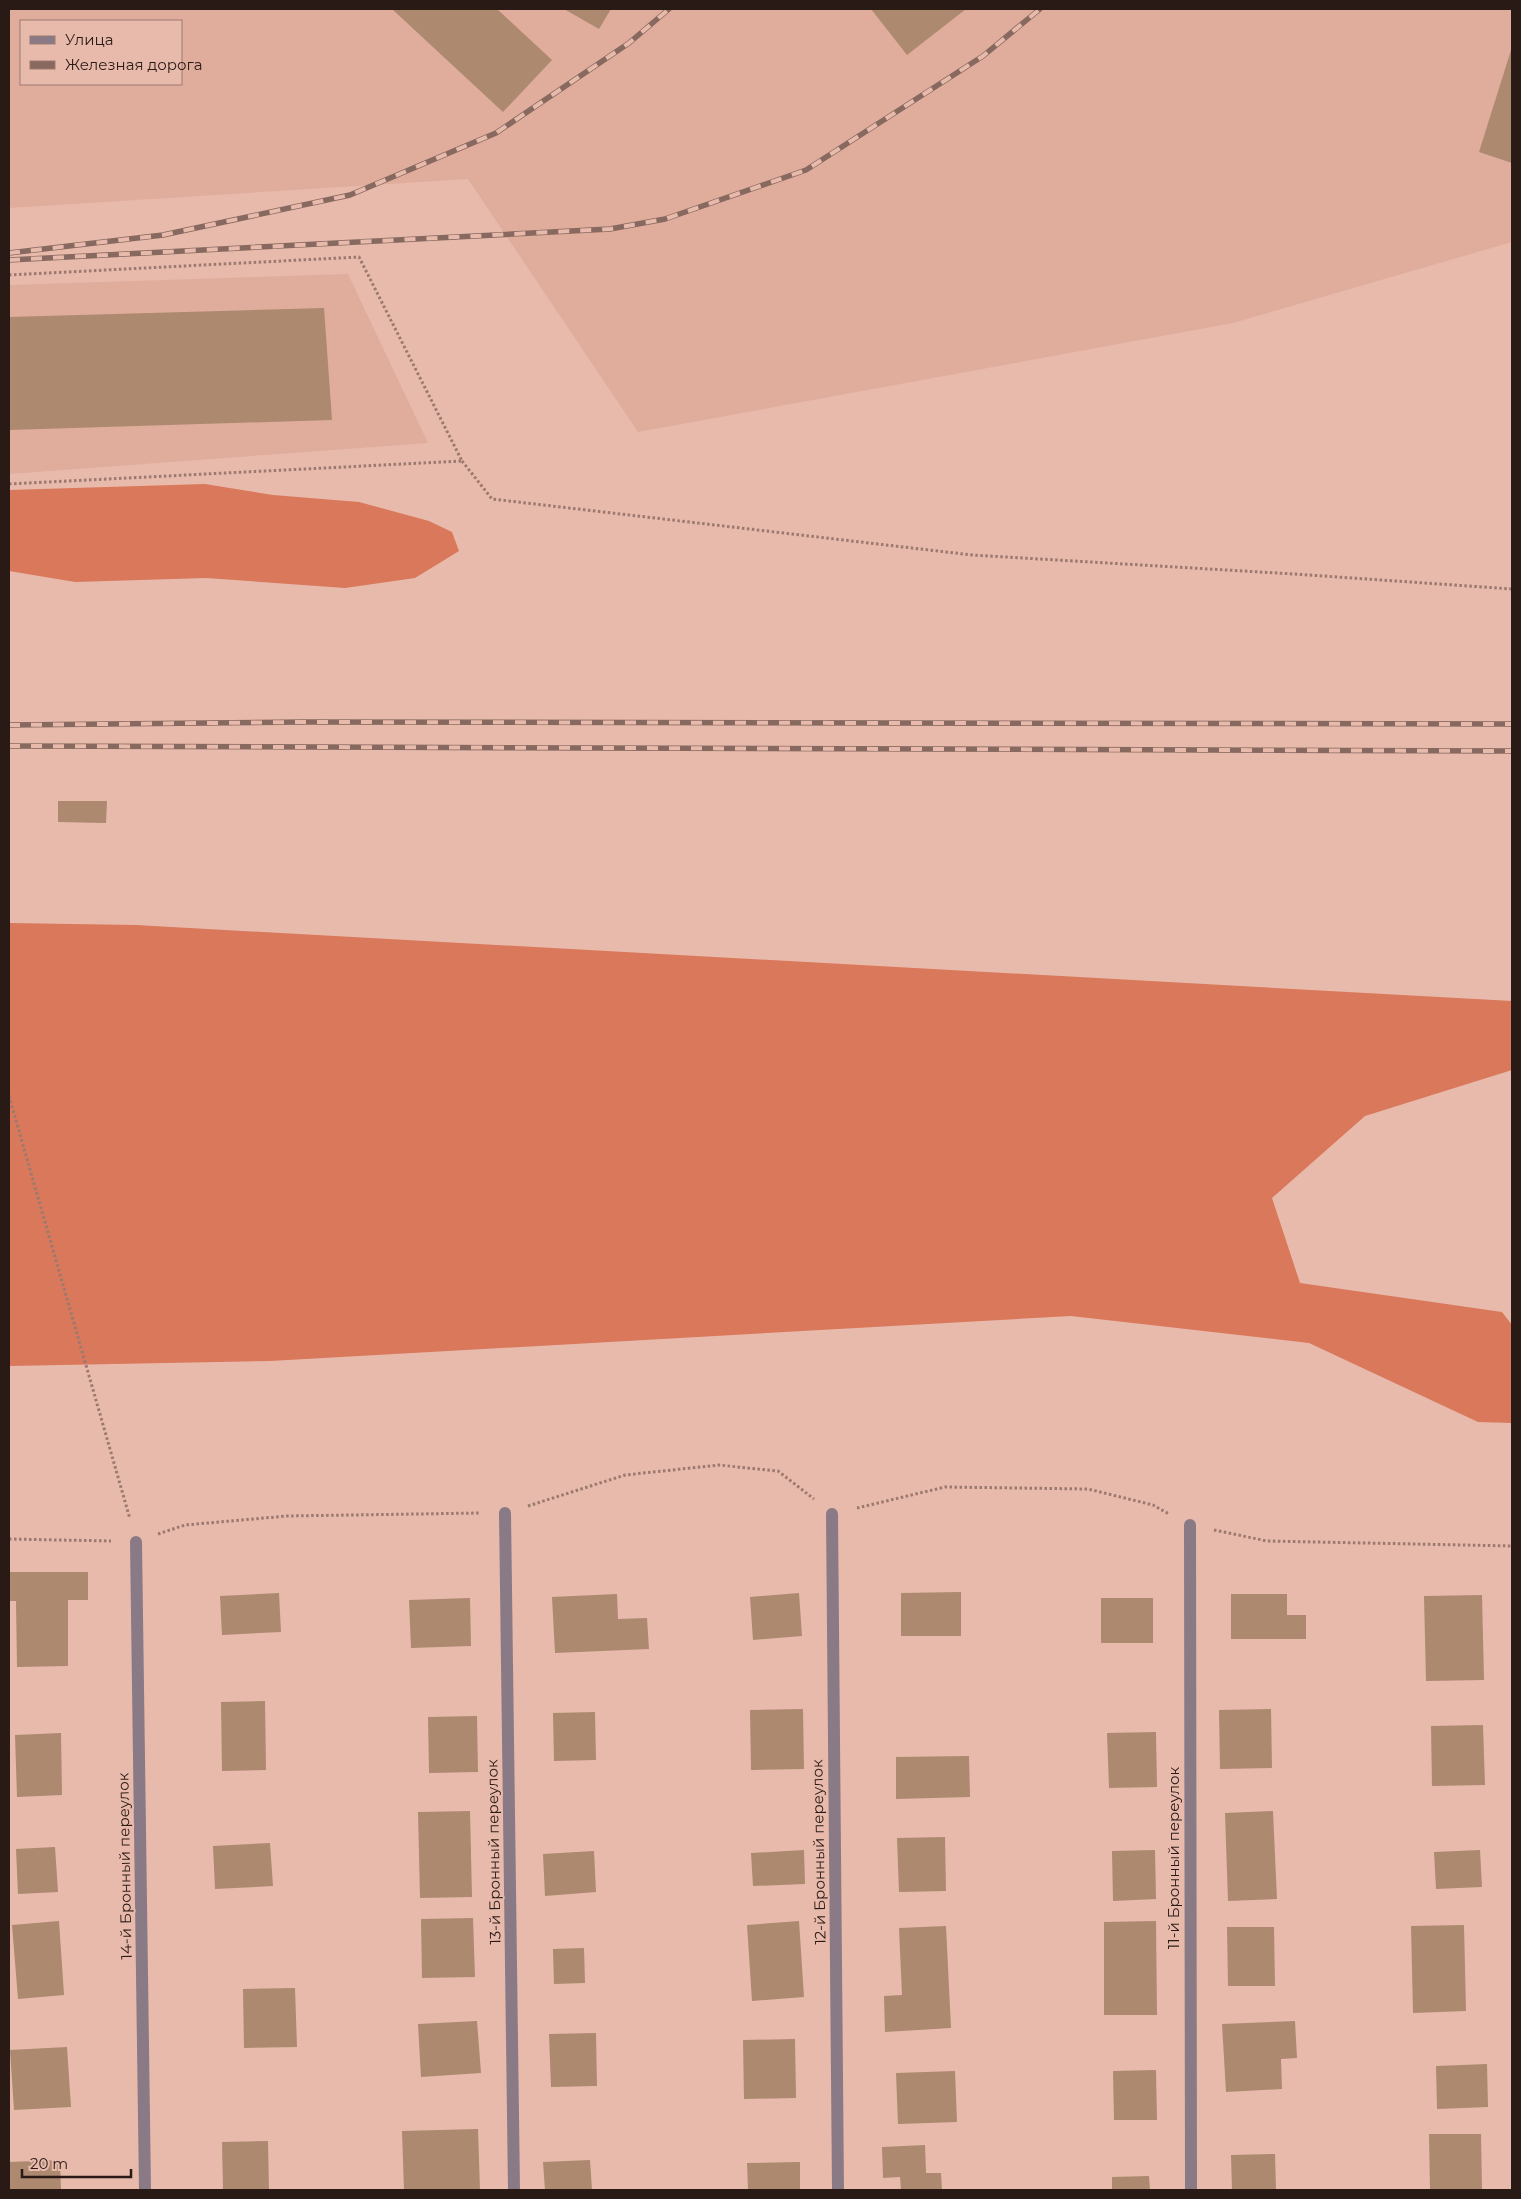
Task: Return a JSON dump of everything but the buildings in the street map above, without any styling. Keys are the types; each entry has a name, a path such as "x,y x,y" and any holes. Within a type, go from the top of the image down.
{"street":[{"name":"13-й Бронный переулок","path":"505,1513 514,2190"},
{"name":"12-й Бронный переулок","path":"832,1514 838,2190"},
{"name":"11-й Бронный переулок","path":"1190,1525 1191,2190"},
{"name":"14-й Бронный переулок","path":"136,1542 145,2190"}],"path":[{"path":"9,275 359,258 462,461 492,499 972,555 1512,589"},
{"path":"9,484 462,461"},
{"path":"9,1096 136,1542"},
{"path":"9,1539 136,1542 185,1525 287,1516 505,1513 625,1475 719,1465 778,1471 832,1514"}],"shaded area":[{"path":"9,9 1512,9 1512,242 1233,323 638,432 468,179 9,208"},
{"path":"348,274 428,443 9,474 9,285"},
{"path":"205,484 273,495 359,502 429,521 452,532 459,551 415,578 345,588 206,578 75,582 9,571 9,490"},
{"path":"9,923 136,925 1512,1001 1512,1070 1365,1116 1272,1198 1300,1283 1502,1312 1512,1325 1512,1423 1478,1422 1309,1343 1071,1316 270,1361 9,1366"}],"railway":[{"path":"9,253 163,235 350,195 496,133 629,43 669,9"},
{"path":"9,260 610,229 665,219 806,170 983,56 1040,9"},
{"path":"9,725 305,722 1512,724"},
{"path":"9,746 1512,751"}]}
